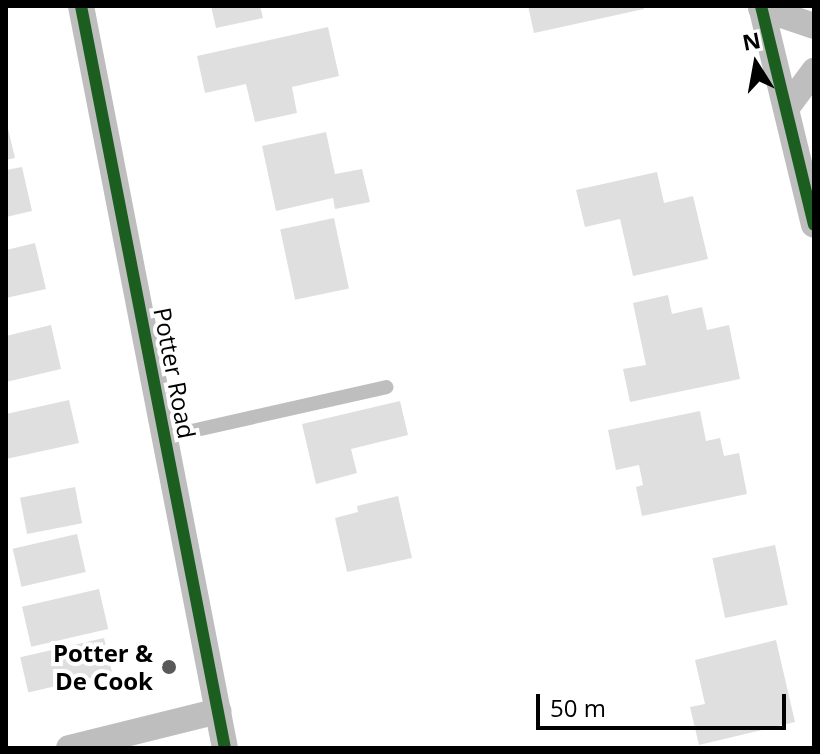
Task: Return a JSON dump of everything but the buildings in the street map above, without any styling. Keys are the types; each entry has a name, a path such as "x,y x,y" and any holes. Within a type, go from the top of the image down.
{"street":[{"name":"Potter Road","path":"81,6 225,748"},
{"path":"761,7 814,26"},
{"path":"761,7 788,106 814,225"},
{"path":"788,106 814,71"},
{"path":"69,748 218,711"}],"lane":[{"path":"165,437 386,387"}],"cycle path":[{"path":"81,6 225,748"},
{"path":"761,6 814,225"}],"place":[{"name":"Potter & De Cook","path":"169,667"}]}
